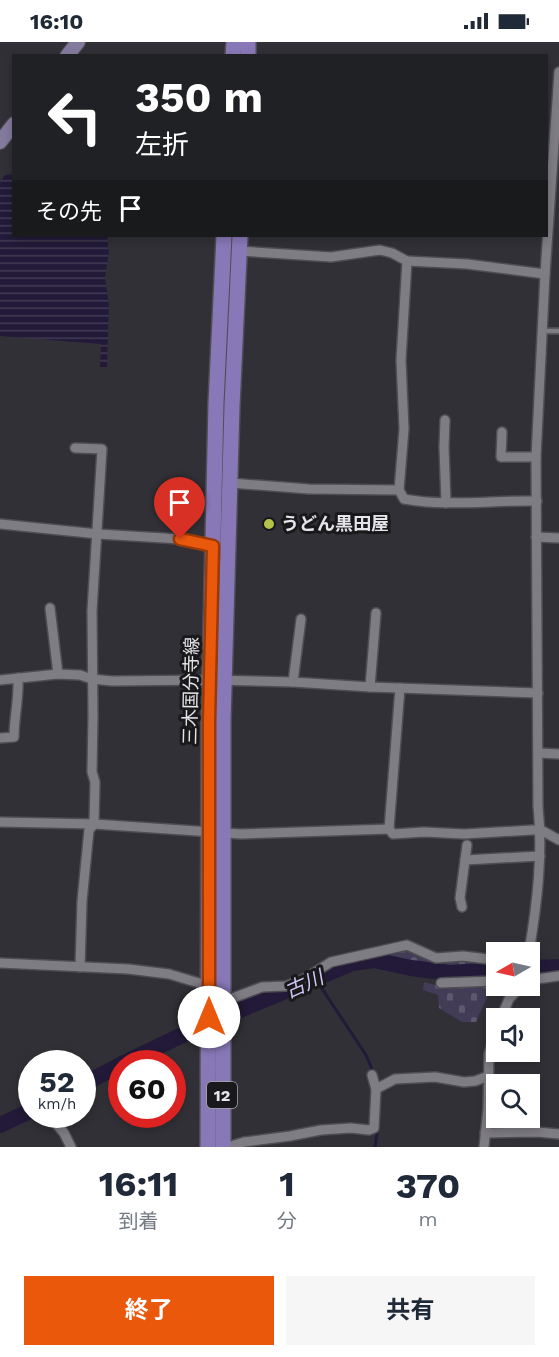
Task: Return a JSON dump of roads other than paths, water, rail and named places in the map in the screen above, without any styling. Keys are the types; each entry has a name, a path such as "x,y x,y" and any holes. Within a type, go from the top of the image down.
{"main road":[{"path":"69,54 78,42"},
{"path":"0,142 12,126"},
{"name":"三木国分寺線","path":"223,1147 216,1015 209,986 216,832 217,680 213,546 216,403 224,237"},
{"name":"三木国分寺線","path":"217,680 230,483 239,243"},
{"name":"三木国分寺線","path":"216,832 223,997 216,1015"},
{"name":"三木国分寺線","path":"208,1147 216,1044"}],"street":[{"path":"531,942 537,908 541,830 538,806 536,457 545,274 558,114 559,72"},
{"path":"239,243 331,257 380,250 407,261 467,264 545,274"},
{"path":"407,261 401,360 404,429 399,490 404,499 446,503 497,500 537,501"},
{"path":"445,420 446,503"},
{"path":"502,432 501,457 536,457"},
{"path":"75,448 102,448 92,611 94,824 88,830 82,901 80,967"},
{"path":"230,483 309,489 399,490"},
{"path":"0,524 98,534 180,539 213,546"},
{"path":"536,537 559,538"},
{"path":"50,608 57,674"},
{"path":"370,687 376,613"},
{"path":"293,682 301,619"},
{"path":"0,681 57,674 80,675 111,681 293,682 538,693"},
{"path":"0,738 14,737 14,719 19,700 18,678"},
{"path":"400,688 389,829 393,834 424,832 464,834 541,830 559,840"},
{"path":"539,753 559,753"},
{"path":"0,822 94,824 241,834 389,829"},
{"path":"462,907 460,898 467,845"},
{"path":"465,860 540,856"},
{"path":"0,963 128,969 169,974 209,986 223,997 237,998 262,987 286,986 304,979 331,962 407,945 436,958 463,956 486,959"},
{"path":"540,979 559,976"},
{"path":"441,983 486,981"},
{"path":"228,1147 244,1142 321,1130 351,1128 369,1130 374,1128 380,1087 372,1075"},
{"path":"380,1087 395,1079 435,1077 464,1082 486,1077"},
{"path":"484,1147 486,1125"},
{"path":"60,1128 70,1147"},
{"path":"485,1133 559,1134"}],"lane":[{"path":"543,331 559,331"}],"waterway":[{"name":"古川","path":"151,1050 199,1027 352,963 374,960 450,973 486,971"},
{"name":"古川","path":"540,968 559,967"},
{"path":"315,978 366,1055 374,1074"},
{"name":"古川","path":"96,1078 108,1071"},
{"name":"古川","path":"0,1125 18,1117"},
{"path":"375,1147 378,1128"}],"place":[{"name":"うどん黒田屋","path":"269,524"}]}
